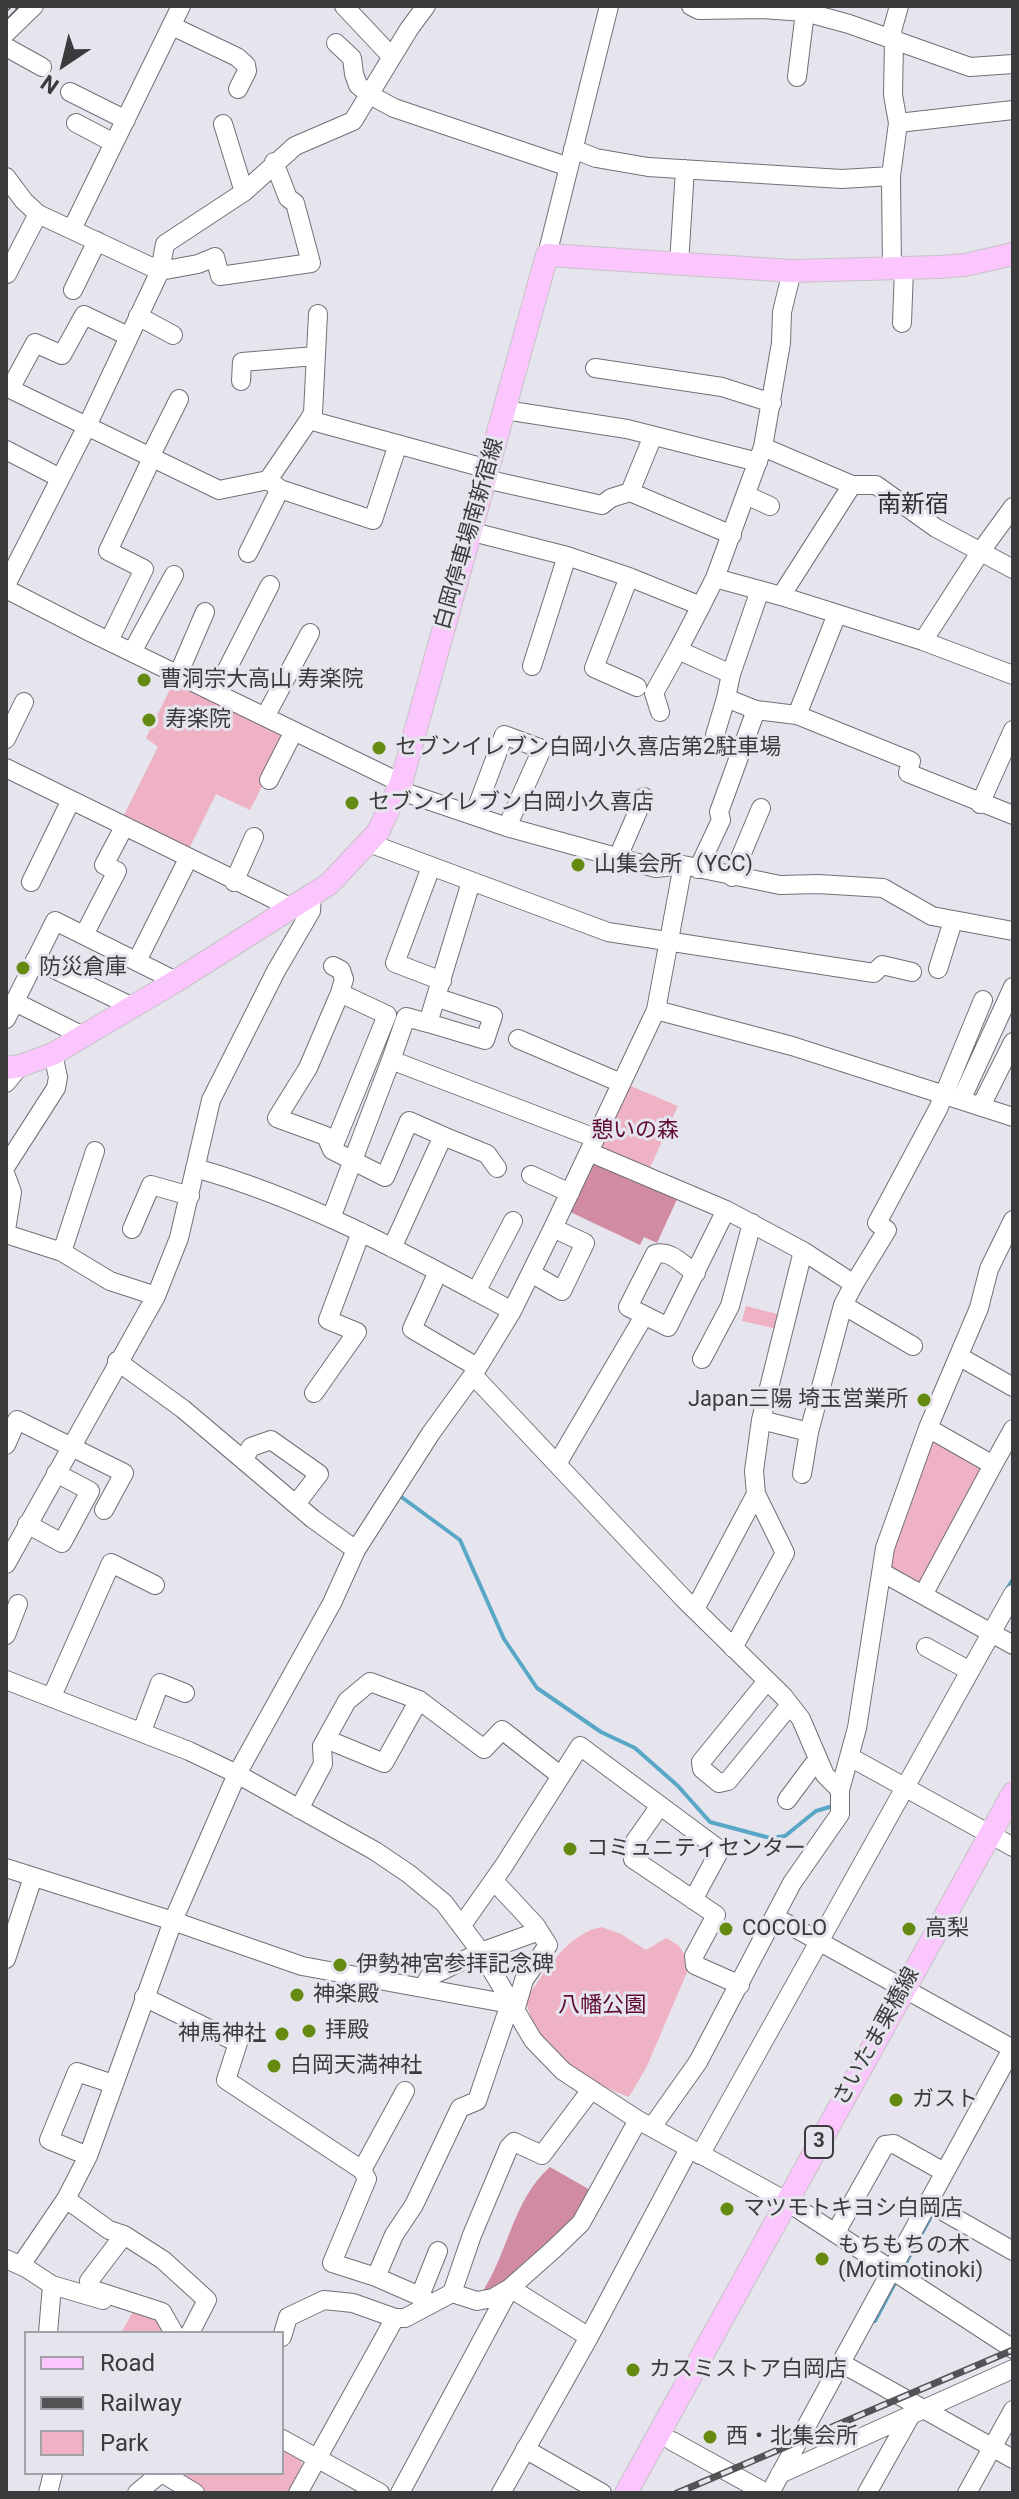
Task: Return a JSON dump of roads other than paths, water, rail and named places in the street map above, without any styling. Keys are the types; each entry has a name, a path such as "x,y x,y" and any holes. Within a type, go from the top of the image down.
{"main road":[{"path":"547,255 792,271 898,270 965,265 1013,254"},
{"name":"白岡停車場南新宿線","path":"11,1072 53,1054 312,896 341,874 385,821 400,786 547,255"},
{"name":"さいたま栗橋線","path":"626,2493 911,1992 1005,1837 1013,1793"},
{"name":"さいたま栗橋線","path":"644,2493 792,2205"}],"street":[{"path":"6,33 34,6"},
{"path":"72,229 181,6"},
{"path":"344,6 392,57"},
{"path":"426,6 353,121 295,146 244,192 165,244 160,271 6,587 400,786 507,827 656,868 690,867 780,885 883,888 932,916 1013,931"},
{"path":"547,255 609,6"},
{"path":"691,6 699,10 810,11 970,67 1013,64"},
{"path":"899,6 892,31 893,95 898,123 891,176 902,323"},
{"path":"797,77 810,11"},
{"path":"172,26 237,57 246,65 247,71 238,89"},
{"path":"336,43 350,54 358,85 394,108 571,158 842,179 891,176"},
{"path":"6,47 42,67"},
{"path":"70,92 126,120"},
{"path":"898,123 1013,110"},
{"path":"76,123 114,143"},
{"path":"223,124 244,192"},
{"path":"6,177 38,214 160,271 198,264 215,257 220,276 311,263 295,203 288,198 274,162"},
{"path":"679,264 685,169"},
{"path":"7,274 38,214"},
{"path":"73,290 97,241"},
{"path":"660,712 654,693 715,578 760,455 772,403 782,312 792,271"},
{"path":"248,553 274,484 313,413 318,314"},
{"path":"128,336 84,315 62,355 35,343 8,388 219,490 274,484 373,520 398,444"},
{"path":"138,316 173,335"},
{"path":"241,381 242,362 315,356"},
{"path":"595,368 722,387 772,403"},
{"path":"109,641 144,569 108,551 179,399"},
{"path":"505,410 627,429 760,455 852,485 876,485 936,528 1013,569"},
{"path":"309,420 602,505 611,498 630,492 732,535"},
{"path":"630,492 653,436"},
{"path":"6,450 60,478"},
{"path":"781,596 852,485"},
{"path":"746,495 770,506"},
{"path":"923,641 1013,507"},
{"path":"469,531 567,556 701,606"},
{"path":"532,666 567,556"},
{"path":"132,652 174,575"},
{"path":"629,577 594,668 637,687"},
{"path":"715,578 1011,669"},
{"path":"215,693 270,585"},
{"path":"715,735 731,674 760,590"},
{"path":"178,675 205,612"},
{"path":"797,715 837,614"},
{"path":"265,717 310,633"},
{"path":"678,650 731,674"},
{"path":"726,698 756,710 797,715 911,761 908,773 1013,815"},
{"path":"6,739 24,702"},
{"path":"135,2310 52,2285 14,2262 66,2199 88,2156 173,1921 237,1774 332,1603 356,1550 512,1311 570,1193 656,1010 669,940 690,867 721,820 719,812 756,710"},
{"path":"980,804 1013,730"},
{"path":"269,780 294,731"},
{"path":"474,815 504,735 542,749 507,827"},
{"path":"6,768 292,908"},
{"path":"618,857 644,797"},
{"path":"31,882 71,800"},
{"path":"732,877 761,808"},
{"path":"84,935 117,871 104,865 124,827"},
{"path":"234,882 254,837"},
{"path":"369,843 608,932 874,973 882,965 912,972"},
{"path":"137,961 188,859"},
{"path":"331,1218 406,1017 485,1040 493,1016 395,963 431,867"},
{"path":"428,1023 471,882"},
{"path":"6,1564 156,1296 179,1238 211,1100 276,971 311,911 312,896"},
{"path":"6,1019 55,921 176,981"},
{"path":"938,969 953,921"},
{"path":"35,960 133,1007"},
{"path":"333,966 341,970 344,979 340,993 308,1068 277,1118 326,1136 332,1150 385,1177 409,1121 487,1154 497,1168"},
{"path":"961,1100 1013,987"},
{"path":"332,1150 387,1015 340,993"},
{"path":"802,1474 809,1432 843,1305 887,1230 877,1223 938,1109 983,1000"},
{"path":"15,1002 83,1036"},
{"path":"656,1010 792,1046 1013,1117"},
{"path":"518,1039 621,1083"},
{"path":"981,1106 1013,1042"},
{"path":"6,1166 56,1088 58,1077 53,1054"},
{"path":"391,1060 592,1145 752,1223 854,1284"},
{"path":"392,1248 443,1136"},
{"path":"62,1252 95,1151"},
{"path":"195,1168 253,1185 331,1218 512,1311"},
{"path":"531,1175 570,1193"},
{"path":"6,1176 12,1192 6,1232 62,1252 110,1281 156,1296"},
{"path":"132,1229 151,1185 190,1196"},
{"path":"696,1273 674,1257 663,1252 655,1254 628,1307 668,1327 696,1273 726,1210"},
{"path":"452,2293 477,2301 493,2298 510,2288 581,2223 645,2124 698,2062 792,1883 840,1814 840,1790 852,1758 885,1548 928,1428 979,1308 989,1269 1013,1220"},
{"path":"476,1292 513,1221"},
{"path":"702,1359 730,1306 752,1223"},
{"path":"531,1273 562,1291 585,1243 553,1228"},
{"path":"314,1393 357,1332 328,1320 361,1232"},
{"path":"733,1648 785,1553 756,1494 754,1471 761,1420 803,1251"},
{"path":"438,1272 412,1329 475,1371 557,1464 790,1705 801,1719 825,1775 840,1790"},
{"path":"843,1305 913,1346"},
{"path":"557,1464 644,1316"},
{"path":"960,1357 1013,1387"},
{"path":"117,1361 183,1409 356,1550"},
{"path":"6,1445 17,1420 124,1473 104,1510"},
{"path":"761,1420 809,1432"},
{"path":"928,1428 993,1465"},
{"path":"923,1595 1013,1429"},
{"path":"243,1460 251,1447 271,1440 319,1474 296,1504"},
{"path":"27,1524 62,1543 90,1491 56,1473"},
{"path":"695,1609 756,1494"},
{"path":"52,1696 111,1563 155,1585"},
{"path":"883,1573 1013,1645"},
{"path":"501,2493 694,2152 819,1942 1013,1594"},
{"path":"6,1635 18,1604"},
{"path":"926,1647 970,1671"},
{"path":"6,1680 142,1731 237,1774 409,1874 444,1903 462,1925 533,2040 563,2071 645,2124 836,2232 1013,2349"},
{"path":"767,1681 701,1762 702,1769 719,1783 728,1781 790,1705"},
{"path":"299,1809 323,1764 322,1746 347,1701 370,1682 419,1700 484,1749 502,1730 561,1776"},
{"path":"142,1731 160,1683 185,1693"},
{"path":"326,1739 384,1763 419,1700"},
{"path":"462,1925 494,1881 580,1746 720,1850 693,1900"},
{"path":"852,1758 1005,1837"},
{"path":"787,1800 813,1765 819,1762"},
{"path":"659,1807 631,1847 633,1859 716,1915 694,1956 695,1965 740,1985"},
{"path":"6,1868 302,1966 512,2007"},
{"path":"6,1959 33,1877"},
{"path":"376,2277 394,2235 414,2205 460,2108 477,2101 524,1980 548,1945 494,1881"},
{"path":"775,1917 1013,2048 780,2474"},
{"path":"423,1988 429,1977 481,1952 539,1931"},
{"path":"144,1997 238,2043 226,2080 362,2170 367,2179 332,2263 376,2277 422,2297 438,2251"},
{"path":"88,2156 49,2140 77,2072 113,2084"},
{"path":"284,2331 288,2317 324,2300 353,2303 395,2318 405,2318 452,2293 472,2235 509,2147 514,2142 542,2155 591,2090"},
{"path":"362,2170 405,2091"},
{"path":"836,2232 885,2145 894,2144 944,2172"},
{"path":"66,2199 109,2230 124,2235 163,2260 207,2300 191,2331"},
{"path":"927,2202 1010,2242"},
{"path":"124,2235 89,2281 91,2289 162,2312 173,2331"},
{"path":"48,2331 52,2285"},
{"path":"510,2288 589,2337"},
{"path":"400,2493 510,2288"},
{"path":"298,2493 395,2318"},
{"path":"841,2363 918,2410 1013,2459"},
{"path":"732,2493 762,2490 780,2474 1013,2369"},
{"path":"867,2493 918,2410"},
{"path":"967,2493 1013,2410"},
{"path":"284,2440 380,2493"},
{"path":"672,2441 762,2490"},
{"path":"525,2449 602,2493"},
{"path":"137,2493 160,2475"},
{"path":"165,2475 195,2493"}],"waterway":[{"path":"400,1496 460,1540 504,1639 537,1688 601,1732 635,1748 678,1786 710,1822 770,1838 785,1836 816,1811 833,1806"},
{"path":"1007,1589 1013,1579"},
{"path":"902,2270 934,2211"},
{"path":"875,2321 896,2281"}],"railway":[{"path":"6,16 16,6"},
{"path":"677,2493 1013,2350"}],"place":[{"name":"曹洞宗大高山 寿楽院","path":"144,680"},
{"name":"寿楽院","path":"149,720"},
{"name":"セブンイレブン白岡小久喜店第2駐車場","path":"379,748"},
{"name":"セブンイレブン白岡小久喜店","path":"352,803"},
{"name":"山集会所（YCC)","path":"578,865"},
{"name":"防災倉庫","path":"23,968"},
{"name":"Japan三陽 埼玉営業所","path":"924,1400"},
{"name":"コミュニティセンター","path":"570,1849"},
{"name":"COCOLO","path":"726,1929"},
{"name":"高梨","path":"909,1929"},
{"name":"伊勢神宮参拝記念碑","path":"340,1965"},
{"name":"神楽殿","path":"297,1995"},
{"name":"拝殿","path":"309,2031"},
{"name":"神馬神社","path":"282,2034"},
{"name":"白岡天満神社","path":"274,2066"},
{"name":"ガスト","path":"896,2100"},
{"name":"マツモトキヨシ白岡店","path":"727,2209"},
{"name":"もちもちの木 (Motimotinoki)","path":"822,2259"},
{"name":"カスミストア白岡店","path":"633,2370"},
{"name":"西・北集会所","path":"710,2437"}],"district":[{"name":"南新宿","path":"913,506"}],"park label":[{"name":"憩いの森","path":"635,1131"},
{"name":"八幡公園","path":"602,2006"}]}
